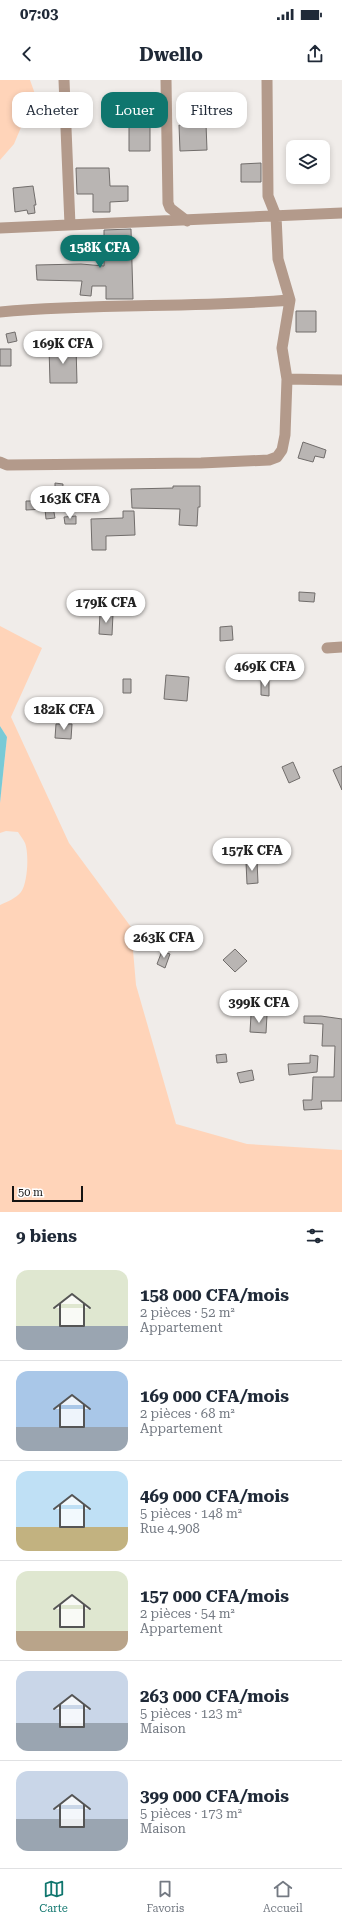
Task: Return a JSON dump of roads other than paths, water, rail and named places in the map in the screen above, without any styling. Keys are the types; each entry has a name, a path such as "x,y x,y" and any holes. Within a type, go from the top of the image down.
{"street":[{"path":"64,80 70,225"},
{"path":"166,80 168,204 170,208 187,221"},
{"path":"0,462 7,466 269,460 277,457 282,450 287,408 287,379 282,348 290,300 278,259 276,216 268,196 267,80"},
{"path":"0,228 187,221 342,213"},
{"path":"0,312 76,306 245,304 290,300"},
{"path":"287,379 342,380"},
{"path":"327,648 342,647"}],"water":[{"path":"0,726 7,737 0,803"}]}
